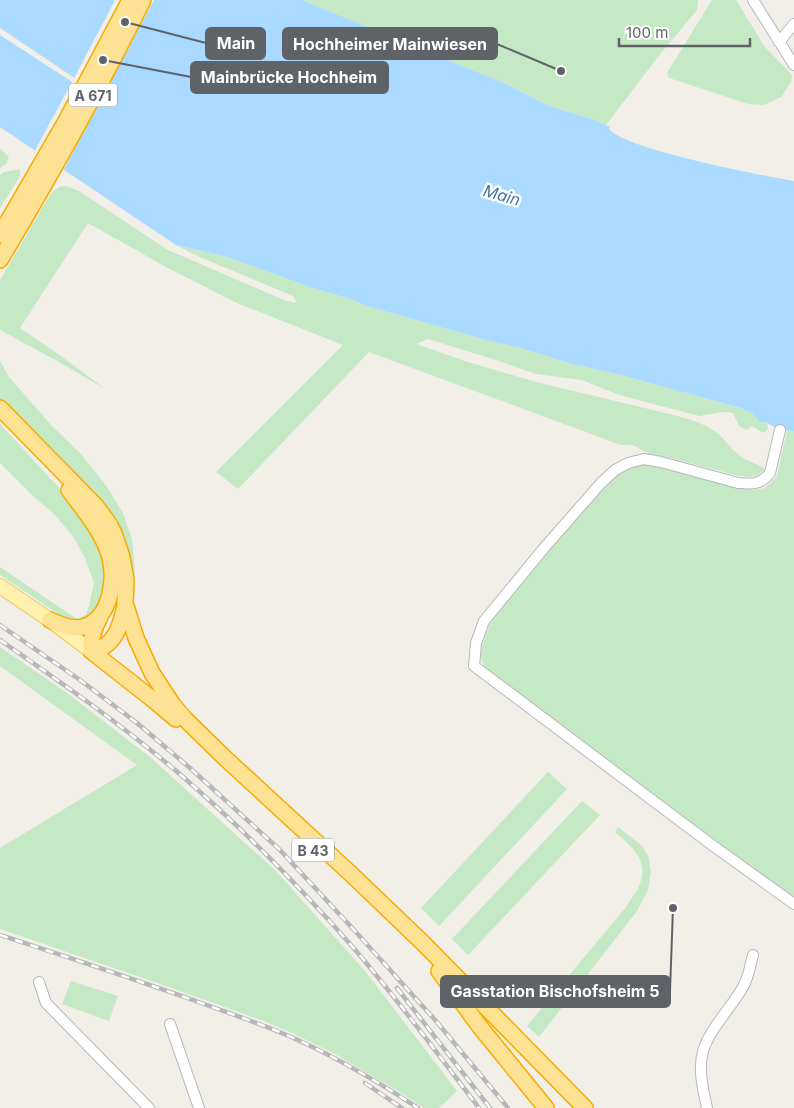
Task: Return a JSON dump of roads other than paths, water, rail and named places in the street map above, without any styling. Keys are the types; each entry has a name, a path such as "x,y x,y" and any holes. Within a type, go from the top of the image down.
{"highway":[{"name":"A 671","path":"0,260 74,106 130,0"},
{"name":"A 671","path":"0,235 37,185 89,104 142,0"},
{"path":"0,408 96,506 115,536 126,580 126,603 121,623 114,636 108,644 100,649 91,651 90,642 95,626 108,600 112,581 111,562 106,545 93,522 69,490 0,416"},
{"path":"126,603 136,638 162,690 184,719 226,759"},
{"path":"50,620 66,627 82,628 100,616"},
{"name":"B 43","path":"91,651 152,698 187,729 439,971 574,1108"},
{"name":"B 43","path":"187,729 226,759 424,944 585,1108"},
{"path":"439,971 480,1027 546,1108"}],"main road":[{"name":"B 43","path":"0,586 91,651"}],"street":[{"path":"753,0 794,64"},
{"path":"779,42 794,24"},
{"path":"780,430 770,473 760,482 752,484 644,459 628,463 615,470 582,504 484,621 476,642 474,666 712,845 794,904"},
{"path":"707,1108 703,1092 703,1052 707,1042 744,985 752,955"},
{"path":"39,982 46,1003 150,1108"},
{"path":"170,1024 199,1108"}],"water":[{"path":"0,0 302,0 506,84 549,106 592,119 610,127 609,129 620,137 640,145 696,161 794,181 794,431 780,430 759,421 752,413 740,408 621,375 572,364 367,306 224,256 176,245 0,127 0,35 74,83 108,101 109,98 79,81 0,28"}],"railway":[{"path":"0,625 80,680 137,723 190,768 279,849 436,1021 508,1108"},
{"path":"0,640 138,740 204,795 248,836 311,901 368,965 479,1108"},
{"path":"0,935 151,985 276,1030 345,1064 418,1108"},
{"path":"397,988 490,1108"},
{"path":"365,1083 402,1108"}],"place":[{"name":"Main","path":"125,22"},
{"name":"Mainbrücke Hochheim","path":"103,60"},
{"name":"Hochheimer Mainwiesen","path":"561,71"},
{"name":"Gasstation Bischofsheim 5","path":"673,908"}]}
